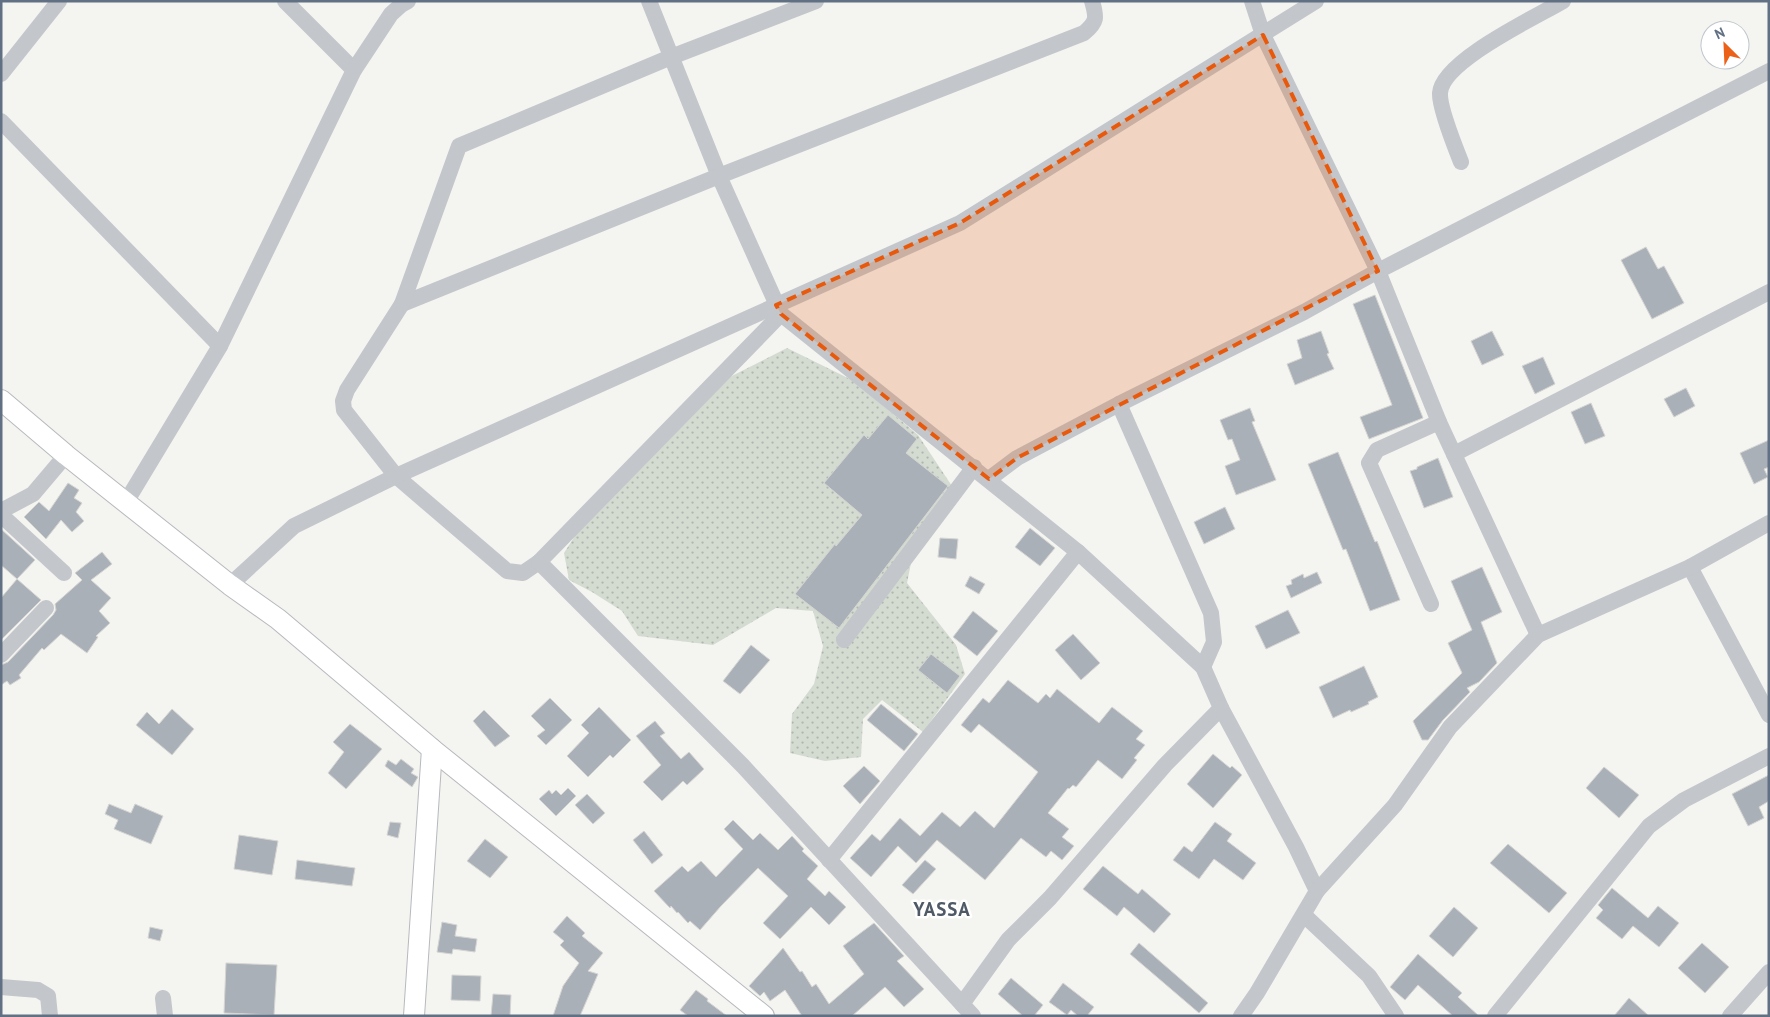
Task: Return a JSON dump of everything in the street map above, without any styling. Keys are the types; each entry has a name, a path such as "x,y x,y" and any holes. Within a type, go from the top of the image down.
{"main road":[{"path":"1,400 66,455 230,585 278,619 432,748 764,1016"},
{"path":"414,1016 432,748"}],"street":[{"path":"1,74 59,1"},
{"path":"285,1 354,70"},
{"path":"126,502 220,346 354,70 391,14 408,1"},
{"path":"649,1 719,176 778,309 1078,552 1203,667 1221,708 1317,891"},
{"path":"778,309 539,562 523,573 507,571 396,476 344,410 343,401 347,390 402,304 459,146 671,57 816,1"},
{"path":"402,304 719,176 1084,33 1093,25 1096,16 1092,1"},
{"path":"1252,1 1263,34 1378,271 1439,422 1538,635"},
{"path":"230,585 294,526 396,476 778,309 960,223 1316,1"},
{"path":"1461,162 1444,115 1440,92 1451,71 1499,36 1563,1"},
{"path":"989,478 1017,458 1119,404 1304,312 1378,271 1769,71"},
{"path":"1,121 220,346"},
{"path":"1454,454 1769,292"},
{"path":"1119,404 1211,613 1214,642 1203,667"},
{"path":"1432,604 1369,463 1377,450 1439,422"},
{"path":"1,511 33,494 66,455"},
{"path":"844,640 974,467"},
{"path":"1,515 64,573"},
{"path":"1241,1016 1317,891 1395,805 1450,727 1538,635 1690,566 1769,523"},
{"path":"829,860 1078,552"},
{"path":"539,562 743,766 968,1010 1008,940 1050,898 1165,765 1221,708"},
{"path":"1690,566 1769,715"},
{"path":"1,655 46,608"},
{"path":"1495,1016 1649,826 1684,800 1769,756"},
{"path":"1304,915 1369,976 1396,1016"},
{"path":"1730,1016 1769,972"},
{"path":"1,987 38,990 48,996 50,1016"},
{"path":"163,998 165,1016"}],"highlighted area":[{"path":"1263,35 1378,271 1017,458 989,479 781,314 776,305 960,223"}],"shaded area":[{"path":"787,348 854,381 918,435 954,489 914,548 907,583 956,645 965,674 923,732 882,700 863,719 861,757 825,761 790,753 792,714 814,684 823,646 813,611 776,608 713,645 638,636 622,611 569,580 564,553 589,514 720,382"}],"building":[{"path":"1646,247 1658,269 1664,266 1684,303 1652,319 1621,260"},
{"path":"1375,295 1423,418 1369,439 1360,417 1392,405 1353,304"},
{"path":"1321,331 1329,353 1327,354 1334,369 1295,385 1287,364 1302,358 1297,340"},
{"path":"1492,331 1504,355 1482,365 1471,341"},
{"path":"1543,357 1555,384 1535,394 1522,366"},
{"path":"1686,388 1695,406 1674,417 1664,399"},
{"path":"1591,403 1605,436 1585,444 1571,412"},
{"path":"1250,408 1255,421 1252,422 1276,480 1236,495 1225,466 1240,460 1232,439 1228,440 1220,420"},
{"path":"888,415 917,439 906,453 948,486 839,628 795,594 835,544 836,546 862,515 824,483 864,435 868,439"},
{"path":"1769,440 1769,467 1764,469 1768,477 1754,484 1740,453"},
{"path":"1338,452 1375,542 1377,541 1400,600 1370,611 1346,549 1343,550 1308,464"},
{"path":"1438,458 1453,497 1424,508 1410,471"},
{"path":"68,483 79,490 74,498 82,503 76,512 84,521 72,532 61,520 46,539 24,517 39,502 49,511"},
{"path":"1225,507 1235,529 1204,544 1194,522"},
{"path":"1030,528 1055,548 1040,566 1015,547"},
{"path":"1,529 35,560 17,579 1,565"},
{"path":"940,538 958,539 956,559 938,557"},
{"path":"102,552 112,564 91,580 111,598 99,611 110,623 96,636 98,637 87,653 61,634 44,650 42,648 19,675 21,678 10,685 7,681 1,685 1,665 8,662 53,615 56,610 55,604 82,580 75,573"},
{"path":"1482,567 1502,612 1481,622 1497,663 1479,682 1467,688 1470,692 1443,720 1428,740 1422,740 1413,721 1462,673 1448,643 1472,630 1451,581"},
{"path":"1317,572 1322,583 1291,598 1286,586 1292,584 1291,580 1303,574 1304,578"},
{"path":"970,576 985,584 979,594 965,586"},
{"path":"17,579 41,600 1,640 1,598"},
{"path":"1288,610 1300,633 1266,649 1255,626"},
{"path":"973,611 998,631 977,656 953,637"},
{"path":"1073,634 1100,663 1081,680 1055,650"},
{"path":"751,645 770,660 740,694 723,681"},
{"path":"931,654 960,676 947,693 918,670"},
{"path":"1364,666 1378,697 1368,702 1369,704 1333,718 1319,687"},
{"path":"1008,680 1038,703 1046,694 1050,698 1057,689 1099,723 1112,707 1143,731 1136,739 1145,745 1134,758 1137,760 1122,779 1098,760 1076,787 1073,785 1068,788 1048,813 1069,829 1062,837 1074,846 1062,860 1051,851 1046,857 1021,838 985,880 937,840 916,863 898,846 871,877 850,858 872,834 880,841 900,818 920,836 942,812 960,827 975,811 994,828 1038,772 979,724 971,733 961,725 983,698 989,703"},
{"path":"550,698 572,720 546,745 537,736 545,730 531,716"},
{"path":"881,704 918,734 904,751 867,720"},
{"path":"599,707 631,740 613,758 610,755 588,777 567,756 589,733 581,725"},
{"path":"172,709 194,729 172,755 136,725 147,712 159,724"},
{"path":"484,710 510,736 495,747 473,721"},
{"path":"655,721 665,733 660,736 681,759 689,752 704,769 687,785 683,781 662,801 643,782 661,765 636,736"},
{"path":"350,724 382,749 346,789 328,773 344,752 333,742"},
{"path":"1213,754 1242,775 1213,808 1187,784"},
{"path":"401,759 414,769 411,773 418,777 412,787 385,766 388,760 396,765"},
{"path":"864,766 880,781 860,804 843,786"},
{"path":"1604,767 1639,795 1619,818 1586,788"},
{"path":"1769,775 1769,801 1759,807 1764,818 1748,826 1732,794"},
{"path":"568,788 576,796 556,816 539,799 549,790 552,794 556,790 561,795"},
{"path":"587,794 605,813 593,824 575,805"},
{"path":"109,804 131,813 135,804 163,816 151,844 114,829 118,820 105,814"},
{"path":"733,820 753,840 760,833 778,850 792,836 804,849 802,851 818,866 807,879 825,896 829,891 846,907 829,925 811,907 780,939 763,923 788,896 758,868 700,930 690,921 688,923 654,891 682,866 688,872 701,861 716,877 743,849 724,829"},
{"path":"390,822 401,823 398,838 387,835"},
{"path":"1215,822 1232,834 1227,841 1256,863 1243,880 1214,859 1199,879 1173,860 1184,846 1192,852"},
{"path":"644,831 663,855 652,864 633,840"},
{"path":"239,835 278,841 272,875 234,869"},
{"path":"485,839 508,857 490,878 467,861"},
{"path":"1508,844 1567,893 1549,913 1490,863"},
{"path":"297,860 355,868 352,886 295,879"},
{"path":"925,860 936,869 913,894 902,885"},
{"path":"1103,866 1138,894 1142,889 1171,914 1154,933 1124,907 1117,916 1083,889"},
{"path":"1612,888 1648,918 1658,906 1679,923 1659,947 1633,926 1622,939 1596,918 1603,910 1598,905"},
{"path":"1454,907 1478,928 1453,957 1429,936"},
{"path":"567,916 585,933 582,936 603,953 588,971 598,974 580,1016 553,1016 563,986 579,963 560,945 564,941 553,932"},
{"path":"442,922 457,925 455,936 477,939 475,952 453,949 452,954 437,952"},
{"path":"874,923 904,956 897,961 924,989 904,1007 885,987 852,1016 802,1016 785,990 770,1001 764,992 760,996 749,986 783,948 800,972 802,971 812,987 816,984 829,1004 864,974 843,946"},
{"path":"150,927 163,930 160,941 148,938"},
{"path":"1139,943 1208,1003 1199,1013 1130,954"},
{"path":"1702,943 1729,967 1705,993 1678,968"},
{"path":"1418,954 1462,993 1458,997 1479,1016 1453,1016 1418,985 1405,1000 1390,987"},
{"path":"226,963 277,965 274,1015 224,1013"},
{"path":"452,975 481,976 480,1001 451,1000"},
{"path":"1011,978 1043,1005 1034,1016 1023,1016 998,994"},
{"path":"1063,983 1094,1007 1087,1016 1078,1016 1071,1010 1067,1015 1049,1002"},
{"path":"696,990 727,1016 688,1016 680,1010"},
{"path":"493,994 511,995 510,1016 491,1016"},
{"path":"1629,998 1649,1016 1614,1016"}],"district":[{"name":"YASSA","path":"942,909"}]}
